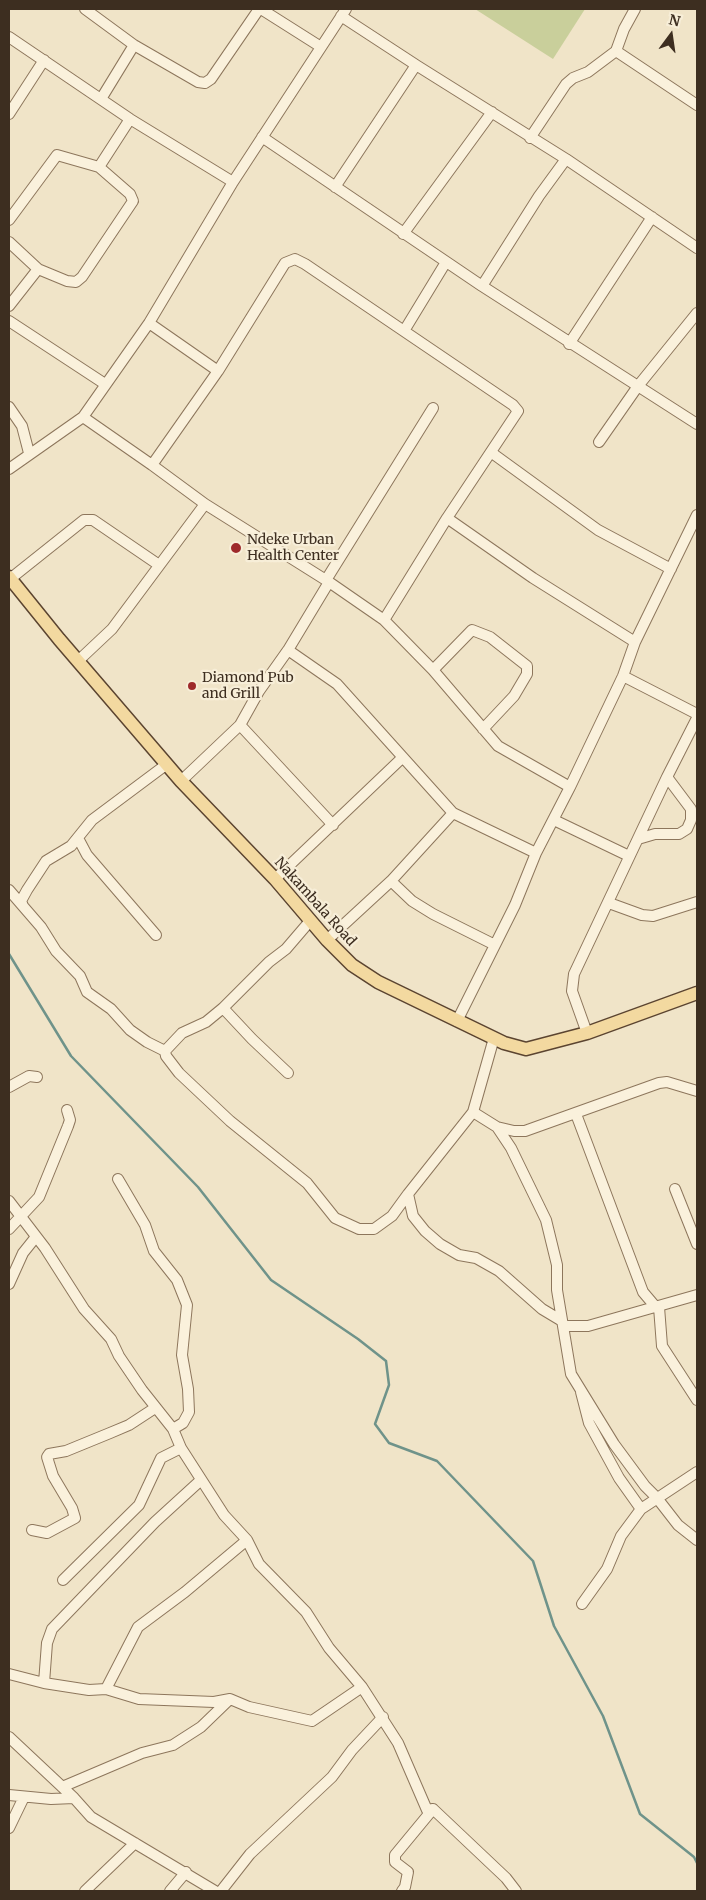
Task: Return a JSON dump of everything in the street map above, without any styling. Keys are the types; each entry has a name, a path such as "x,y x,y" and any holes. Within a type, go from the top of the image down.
{"main road":[{"name":"Nakambala Road","path":"9,578 181,781 275,879 327,940 352,965 378,982 514,1048 526,1049 587,1033 697,994"}],"street":[{"path":"85,9 134,45 198,82 205,83 211,79 260,9 321,47"},
{"path":"530,138 566,84 573,78 588,72 616,51 624,29 635,9"},
{"path":"9,469 29,453 83,417 149,323 233,182 344,12 416,65 566,159 697,248"},
{"path":"9,37 130,119 233,182"},
{"path":"101,99 134,45"},
{"path":"616,51 697,105"},
{"path":"9,114 44,60"},
{"path":"335,186 416,65"},
{"path":"403,234 492,112"},
{"path":"99,167 130,119"},
{"path":"262,137 403,234 569,344 697,424"},
{"path":"9,220 57,155 99,167 130,194 133,201 82,277 76,282 67,281 38,269 9,242"},
{"path":"482,286 566,159"},
{"path":"569,344 652,216"},
{"path":"152,465 218,371 285,263 295,259 404,331 518,411 492,453 447,518 384,620"},
{"path":"404,331 446,262"},
{"path":"9,306 38,269"},
{"path":"599,442 638,386 697,313"},
{"path":"9,321 105,384"},
{"path":"149,323 218,371"},
{"path":"9,406 22,426 29,453"},
{"path":"181,781 240,725 259,691 288,650 433,408"},
{"path":"83,417 205,504 328,581 384,620 434,670 498,746 570,787"},
{"path":"492,453 598,530 672,569"},
{"path":"78,661 112,630 205,504"},
{"path":"457,1022 495,945 536,853 554,820 623,676 634,642 672,569 697,515"},
{"path":"447,518 533,578 634,642"},
{"path":"9,578 84,520 93,520 159,565"},
{"path":"434,670 472,630 490,637 527,666 527,674 514,696 483,729"},
{"path":"288,650 337,684 453,813 536,853"},
{"path":"623,676 697,714"},
{"path":"587,1033 571,983 667,776 697,718"},
{"path":"240,725 333,825"},
{"path":"275,879 402,758"},
{"path":"23,906 22,901 27,890 46,861 71,846 92,820 166,764"},
{"path":"638,839 655,834 679,834 687,829 691,820 691,809 667,776"},
{"path":"327,940 391,881 453,813"},
{"path":"554,820 629,856"},
{"path":"78,838 87,855 156,935"},
{"path":"391,881 412,901 433,914 495,945"},
{"path":"9,890 41,927 56,951 80,976 87,992 111,1009 130,1030 147,1042 165,1051 166,1056 179,1072 230,1121 307,1183 335,1218 359,1229 374,1229 392,1216 473,1112 494,1038"},
{"path":"609,902 653,916 697,902"},
{"path":"165,1051 182,1033 206,1022 223,1008 269,962 286,949 310,921"},
{"path":"223,1008 288,1073"},
{"path":"9,1087 29,1076 37,1077"},
{"path":"473,1112 497,1127 514,1132 525,1131 659,1083 667,1082 697,1091"},
{"path":"9,1229 39,1197 70,1120 67,1110"},
{"path":"576,1114 642,1292 657,1306 662,1346 697,1400"},
{"path":"497,1127 519,1163 546,1220 557,1265 557,1290 571,1374 614,1444 649,1492 657,1498 678,1525 697,1540"},
{"path":"118,1179 145,1224 154,1251 177,1280 187,1305 182,1355 188,1389 189,1412 183,1423 173,1429"},
{"path":"675,1189 697,1244"},
{"path":"408,1194 413,1216 426,1232 459,1255 476,1258 499,1271 542,1310 562,1324 588,1326 697,1295"},
{"path":"9,1201 35,1238 45,1248 84,1309 111,1339 119,1356 155,1408 173,1429 181,1448 201,1480 224,1515 247,1540 259,1564 306,1612 329,1648 362,1687 383,1717 398,1743 427,1810 433,1809"},
{"path":"9,1284 23,1253 35,1238"},
{"path":"580,1389 589,1423 619,1478 641,1509"},
{"path":"32,1530 48,1533 75,1518 72,1508 53,1476 47,1458 49,1454 66,1451 129,1425 155,1408"},
{"path":"63,1580 139,1505 161,1458 181,1448"},
{"path":"582,1604 607,1569 621,1536 641,1509 697,1472"},
{"path":"44,1684 47,1643 52,1629 156,1522 201,1480"},
{"path":"106,1689 138,1627 186,1592 247,1540"},
{"path":"9,1674 44,1684 89,1690 106,1689 139,1699 214,1702 230,1699 249,1707 312,1721 362,1687"},
{"path":"62,1787 142,1753 174,1745 201,1727 230,1699"},
{"path":"221,1891 250,1854 332,1777 352,1750 383,1717"},
{"path":"9,1738 74,1798 90,1817 118,1835 186,1872 215,1891"},
{"path":"9,1795 51,1799 74,1798"},
{"path":"9,1828 24,1797"},
{"path":"402,1891 405,1887 408,1872 394,1862 396,1854 433,1809"},
{"path":"433,1809 506,1878 516,1891"},
{"path":"85,1891 135,1843"},
{"path":"170,1891 186,1872"}],"green space":[{"path":"475,9 585,9 553,59"}],"waterway":[{"path":"9,954 71,1056 198,1187 271,1280 358,1339 386,1361 389,1385 375,1424 389,1443 437,1461 533,1561 554,1626 603,1716 640,1814 694,1857 697,1863"}],"place":[{"name":"Ndeke Urban Health Center","path":"236,548"},
{"name":"Diamond Pub and Grill","path":"192,686"}]}
